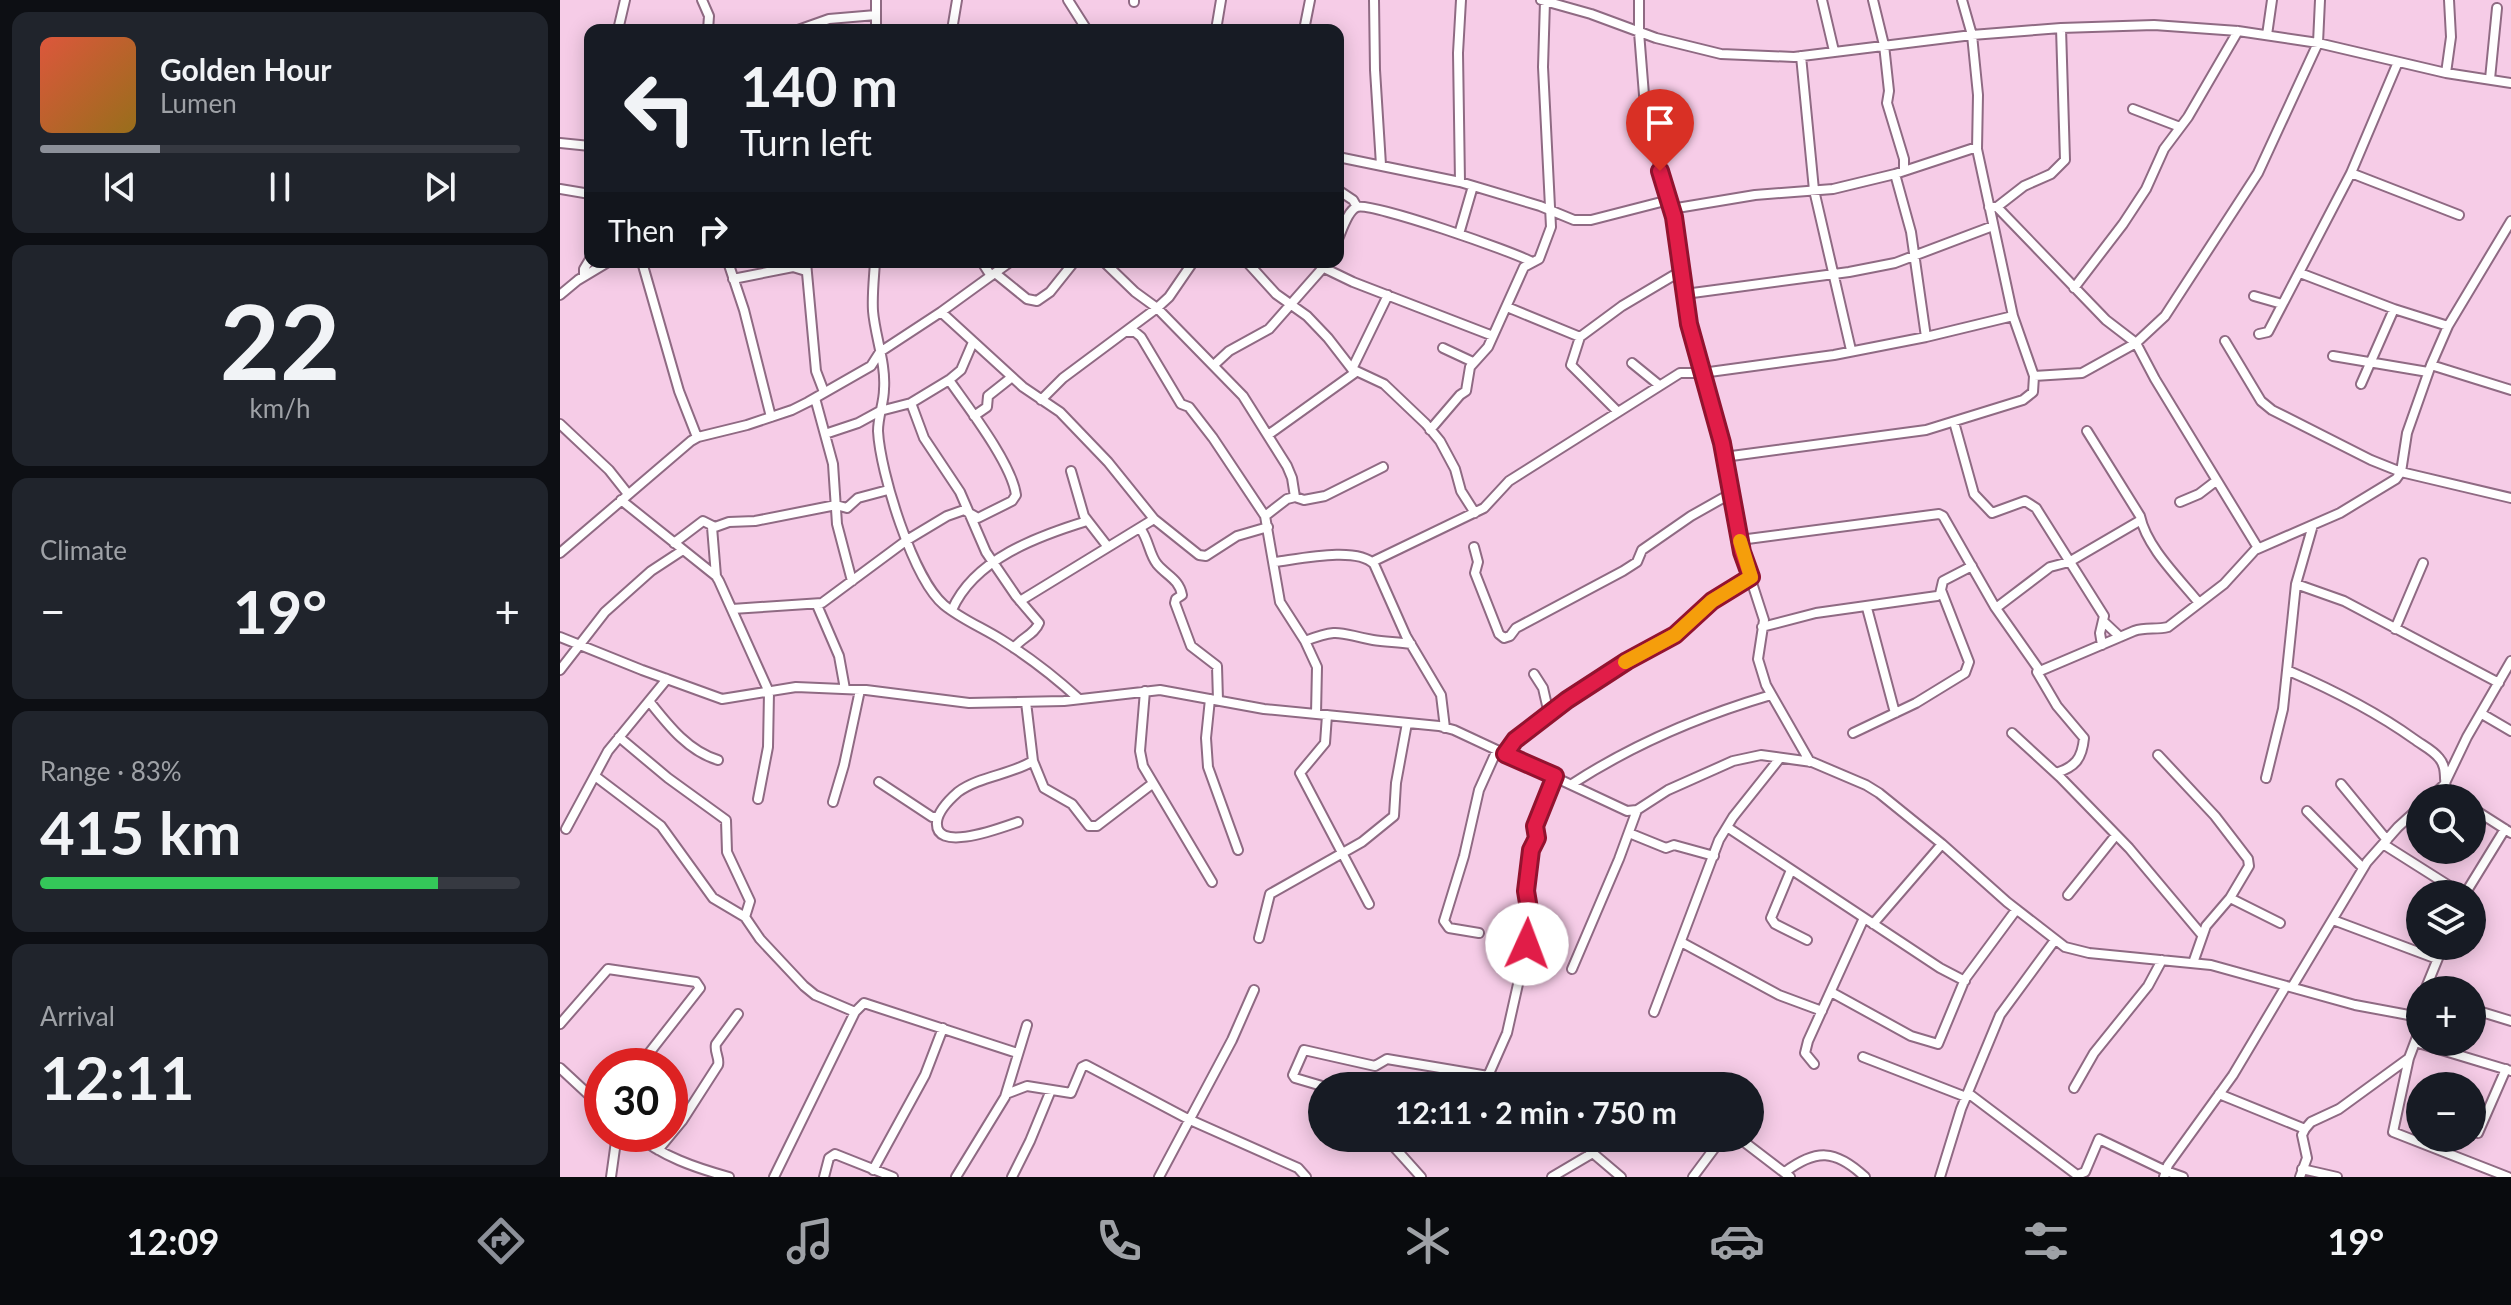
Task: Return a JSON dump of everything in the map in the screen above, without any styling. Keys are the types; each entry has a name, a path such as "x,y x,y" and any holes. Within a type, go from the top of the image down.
{"street":[{"path":"619,24 625,0"},
{"path":"702,0 709,16 708,24"},
{"path":"876,0 876,24"},
{"path":"953,24 957,0"},
{"path":"1068,0 1083,24"},
{"path":"1217,24 1221,0"},
{"path":"1305,24 1310,0"},
{"path":"1374,0 1381,165"},
{"path":"1460,182 1458,53 1461,0"},
{"path":"1430,430 1466,391 1468,372 1473,362 1486,351 1524,267 1539,259 1551,227 1543,0 1656,38 1721,54 1801,56 1972,35 2154,25 2238,31 2318,43 2446,73 2511,83"},
{"path":"1639,0 1644,95 1670,204 1689,324 1724,457 1740,540 1764,620 1758,659 1771,695 1810,762"},
{"path":"1822,0 1834,51"},
{"path":"1873,0 1884,45 1889,91 1887,103 1904,159 1899,173 1916,256 1926,337"},
{"path":"1724,457 1911,432 2023,400 2033,392 2034,376 2013,316 1993,226 1993,207 1977,147 1978,95 1972,35 1962,0"},
{"path":"2267,35 2272,0"},
{"path":"2034,376 2082,373 2136,343 2165,316 2258,173 2318,43 2320,0"},
{"path":"2446,73 2451,37 2449,0"},
{"path":"2490,79 2497,8"},
{"path":"815,24 829,19 876,15"},
{"path":"1993,207 2024,186 2051,174 2065,160 2061,28"},
{"path":"2074,288 2146,189 2164,149 2214,75 2238,31"},
{"path":"1801,56 1814,190 1851,350"},
{"path":"2259,334 2268,332 2300,273 2351,173 2398,62"},
{"path":"2133,109 2180,127"},
{"path":"560,143 584,145"},
{"path":"1344,158 1460,182 1550,209 1564,217 1591,220 1670,204 1833,189 1899,173 1977,147"},
{"path":"2351,173 2459,215"},
{"path":"1459,234 1473,186"},
{"path":"560,189 584,193"},
{"path":"1344,194 1357,207"},
{"path":"1357,207 1387,211 1517,254 1532,262"},
{"path":"1344,224 1357,207"},
{"path":"1993,207 2106,320 2136,343 2258,548"},
{"path":"1551,227 1564,217"},
{"path":"2038,669 2044,670 2146,627 2159,630 2168,627 2224,584 2258,548 2340,513 2392,484 2401,472 2407,433 2448,326 2511,221"},
{"path":"1685,294 1895,263 1993,226"},
{"path":"584,276 585,268"},
{"path":"560,295 598,268"},
{"path":"644,268 679,391 697,437"},
{"path":"730,268 771,417"},
{"path":"733,279 788,268"},
{"path":"806,268 816,371 824,392"},
{"path":"875,268 873,311 884,389 878,431 880,457 888,490 907,540 932,591 944,605 1014,648 1079,699"},
{"path":"987,268 1027,299 1037,301 1050,292 1069,268"},
{"path":"560,553 697,437 771,417 815,398 871,366 880,352 1002,268"},
{"path":"1110,268 1157,308 1243,396 1287,466 1295,497"},
{"path":"1041,400 1063,378 1157,308 1169,297 1189,268"},
{"path":"1252,268 1276,294 1307,316 1354,371 1384,384 1440,441 1455,469 1461,491 1475,513"},
{"path":"1215,364 1229,351 1262,335 1323,268"},
{"path":"1331,268 1353,282 1493,336"},
{"path":"1617,411 1571,365 1580,337 1622,306 1681,271"},
{"path":"2300,273 2448,326"},
{"path":"1268,435 1354,371 1388,295"},
{"path":"2254,296 2282,304"},
{"path":"1507,307 1580,337"},
{"path":"2361,384 2394,309"},
{"path":"941,312 1012,377 1060,412 1108,462 1154,519 1199,555 1206,556 1237,536 1268,527"},
{"path":"1372,562 1475,513 1494,499 1509,481 1680,373 1702,373 1834,355 2013,316"},
{"path":"1141,337 1144,318"},
{"path":"1127,332 1135,332 1141,337 1181,404 1189,407 1213,438 1265,516 1280,602 1305,641 1317,667 1316,714"},
{"path":"2225,341 2265,406 2401,472 2511,498"},
{"path":"825,434 858,423 880,411 911,403 949,380 961,370 973,342"},
{"path":"1443,348 1473,362"},
{"path":"2333,356 2429,369 2511,390"},
{"path":"1632,363 1659,385"},
{"path":"974,416 987,407 988,396 1012,377"},
{"path":"732,609 817,605 907,540 947,516 964,510 978,518 1012,501 1016,495 1015,484 949,380"},
{"path":"815,398 833,464 837,524 852,581"},
{"path":"911,403 924,438 960,492 986,552 1039,625 1014,648"},
{"path":"1954,422 1976,498 1992,513 2018,503 2031,503 2104,616 2100,633 2102,645"},
{"path":"560,424 609,470 624,497 716,576"},
{"path":"2087,431 2157,551 2199,603"},
{"path":"1265,516 1280,502 1295,497 1304,500 1325,496 1383,467"},
{"path":"1071,471 1087,521 1108,547"},
{"path":"2180,502 2199,494 2216,481"},
{"path":"712,527 836,505 847,508 867,494 888,490"},
{"path":"1474,547 1478,562 1475,573 1499,634 1504,638 1516,628 1623,571 1637,562 1642,550 1730,494"},
{"path":"1740,540 1939,514 1943,516 1996,608 2038,669 2057,706 2084,738 2083,753 2069,769 2056,773"},
{"path":"1020,601 1154,519"},
{"path":"1996,608 2042,572 2069,562 2141,520"},
{"path":"952,610 963,591 994,561 1041,536 1087,521"},
{"path":"674,543 700,522 712,527"},
{"path":"2266,778 2289,671 2296,584 2313,525"},
{"path":"712,527 716,576 769,692 768,747 758,799"},
{"path":"1140,528 1150,543 1155,562 1180,585 1182,595 1175,603 1191,646 1217,666 1206,738 1208,767 1238,850"},
{"path":"560,670 605,612 651,571 683,550"},
{"path":"1275,562 1340,555 1361,556 1372,562 1411,644 1441,695 1445,728"},
{"path":"2395,629 2423,563"},
{"path":"1762,627 1816,613 1937,596 1943,581 1972,566"},
{"path":"1479,933 1449,928 1444,921 1464,856 1479,790 1501,752 1549,714 1627,661 1675,635 1712,601 1751,577"},
{"path":"2296,584 2344,601 2499,683"},
{"path":"1853,733 1916,703 1965,673 1969,662 1941,589"},
{"path":"817,605 839,656 845,689"},
{"path":"1867,608 1895,713"},
{"path":"2103,621 2120,637"},
{"path":"1305,641 1326,633 1343,632 1373,640 1411,644"},
{"path":"560,637 722,699 796,687 860,690 969,703 1079,699 1160,690 1264,709 1445,728 1627,811 1637,810 1668,790 1733,761 1761,755 1810,762 1866,785 2065,947 2089,953 2211,965 2355,1005 2406,1015"},
{"path":"2444,784 2467,737 2511,661"},
{"path":"2289,671 2338,693 2393,724 2440,758 2445,771 2444,784"},
{"path":"1534,674 1543,688 1549,714"},
{"path":"566,829 608,751 667,679"},
{"path":"833,802 860,690"},
{"path":"1145,691 1140,751 1143,766 1212,882"},
{"path":"1572,784 1665,735 1740,704 1771,695"},
{"path":"649,701 677,734 704,756 718,760"},
{"path":"1026,702 1033,761 1044,788 1072,804 1089,826 1093,828 1152,784"},
{"path":"2482,714 2511,731"},
{"path":"1327,715 1325,743 1300,773 1369,904"},
{"path":"1259,938 1270,894 1362,842 1395,814 1395,788 1407,723"},
{"path":"2012,733 2116,835 2202,935"},
{"path":"619,737 726,820 727,852 750,901 745,917"},
{"path":"2158,755 2215,816 2248,859 2249,866 2230,898 2206,926 2193,963"},
{"path":"1654,1012 1727,827 1780,758"},
{"path":"1018,822 976,835 948,838 938,831 938,817 959,791 1033,761"},
{"path":"595,776 661,826 713,898 745,917 760,939 804,986 815,995 855,1012"},
{"path":"1490,1072 1507,1033 1527,944 1530,915 1526,891 1531,850 1537,838 1535,826 1555,776"},
{"path":"879,782 932,817 938,817"},
{"path":"2341,784 2385,842 2443,880"},
{"path":"1572,969 1637,810"},
{"path":"2307,811 2363,868"},
{"path":"2474,880 2508,831 2486,817"},
{"path":"2165,1174 2168,1165 2219,1094 2333,920 2363,868 2406,821"},
{"path":"1727,827 1940,968 1965,981"},
{"path":"1629,833 1666,848 1674,845 1714,856"},
{"path":"2068,895 2116,835"},
{"path":"1873,924 1942,844"},
{"path":"1791,870 1771,918 1775,924 1807,940"},
{"path":"2230,898 2280,923"},
{"path":"1831,992 1911,1036 1935,1045 1965,981 2016,910"},
{"path":"1814,1064 1805,1053 1864,918"},
{"path":"2333,920 2406,947"},
{"path":"1940,1177 1967,1095 2004,1007 2055,940"},
{"path":"1681,942 1779,995 1822,1011"},
{"path":"2074,1088 2094,1053 2148,986 2162,960"},
{"path":"560,1024 608,969 696,982 700,988 653,1048"},
{"path":"1159,1177 1232,1040 1254,990"},
{"path":"774,1177 855,1012 864,1003 1017,1053"},
{"path":"2486,1013 2511,1021"},
{"path":"688,1112 718,1065 716,1044 738,1014"},
{"path":"956,1177 1006,1094 1027,1025"},
{"path":"873,1170 925,1075 943,1028"},
{"path":"1308,1082 1293,1075 1304,1050 1375,1066 1387,1059 1464,1072"},
{"path":"2462,1056 2508,1070 2486,1116"},
{"path":"1863,1057 1967,1095 2002,1117 2077,1175 2085,1172 2099,1139 2165,1174 2183,1177"},
{"path":"2337,1177 2301,1173 2307,1158 2302,1135 2305,1129 2311,1122 2339,1109 2409,1058"},
{"path":"2409,1058 2393,1132 2508,1177"},
{"path":"1006,1094 1024,1087 1069,1094 1073,1092 1082,1067 1086,1065 1188,1119 1298,1168 1306,1177"},
{"path":"560,1068 584,1090"},
{"path":"1011,1075 1024,1087"},
{"path":"1012,1177 1051,1090"},
{"path":"2219,1094 2305,1129"},
{"path":"611,1177 614,1152"},
{"path":"661,1152 696,1173 729,1177"},
{"path":"1399,1152 1421,1177"},
{"path":"1693,1177 1712,1152"},
{"path":"1758,1152 1788,1175 1813,1155 1824,1154 1865,1177"},
{"path":"824,1177 829,1158 835,1154 893,1177"},
{"path":"1552,1177 1591,1154 1621,1177"}],"slow traffic":[{"path":"1625,662 1675,635 1712,601 1751,577 1740,541"}],"route":[{"path":"1527,944 1530,915 1526,891 1531,850 1537,838 1535,826 1555,776 1505,754 1515,740 1567,700 1627,661 1675,635 1712,601 1751,577 1742,552 1722,443 1689,324 1674,217 1660,171"}]}
